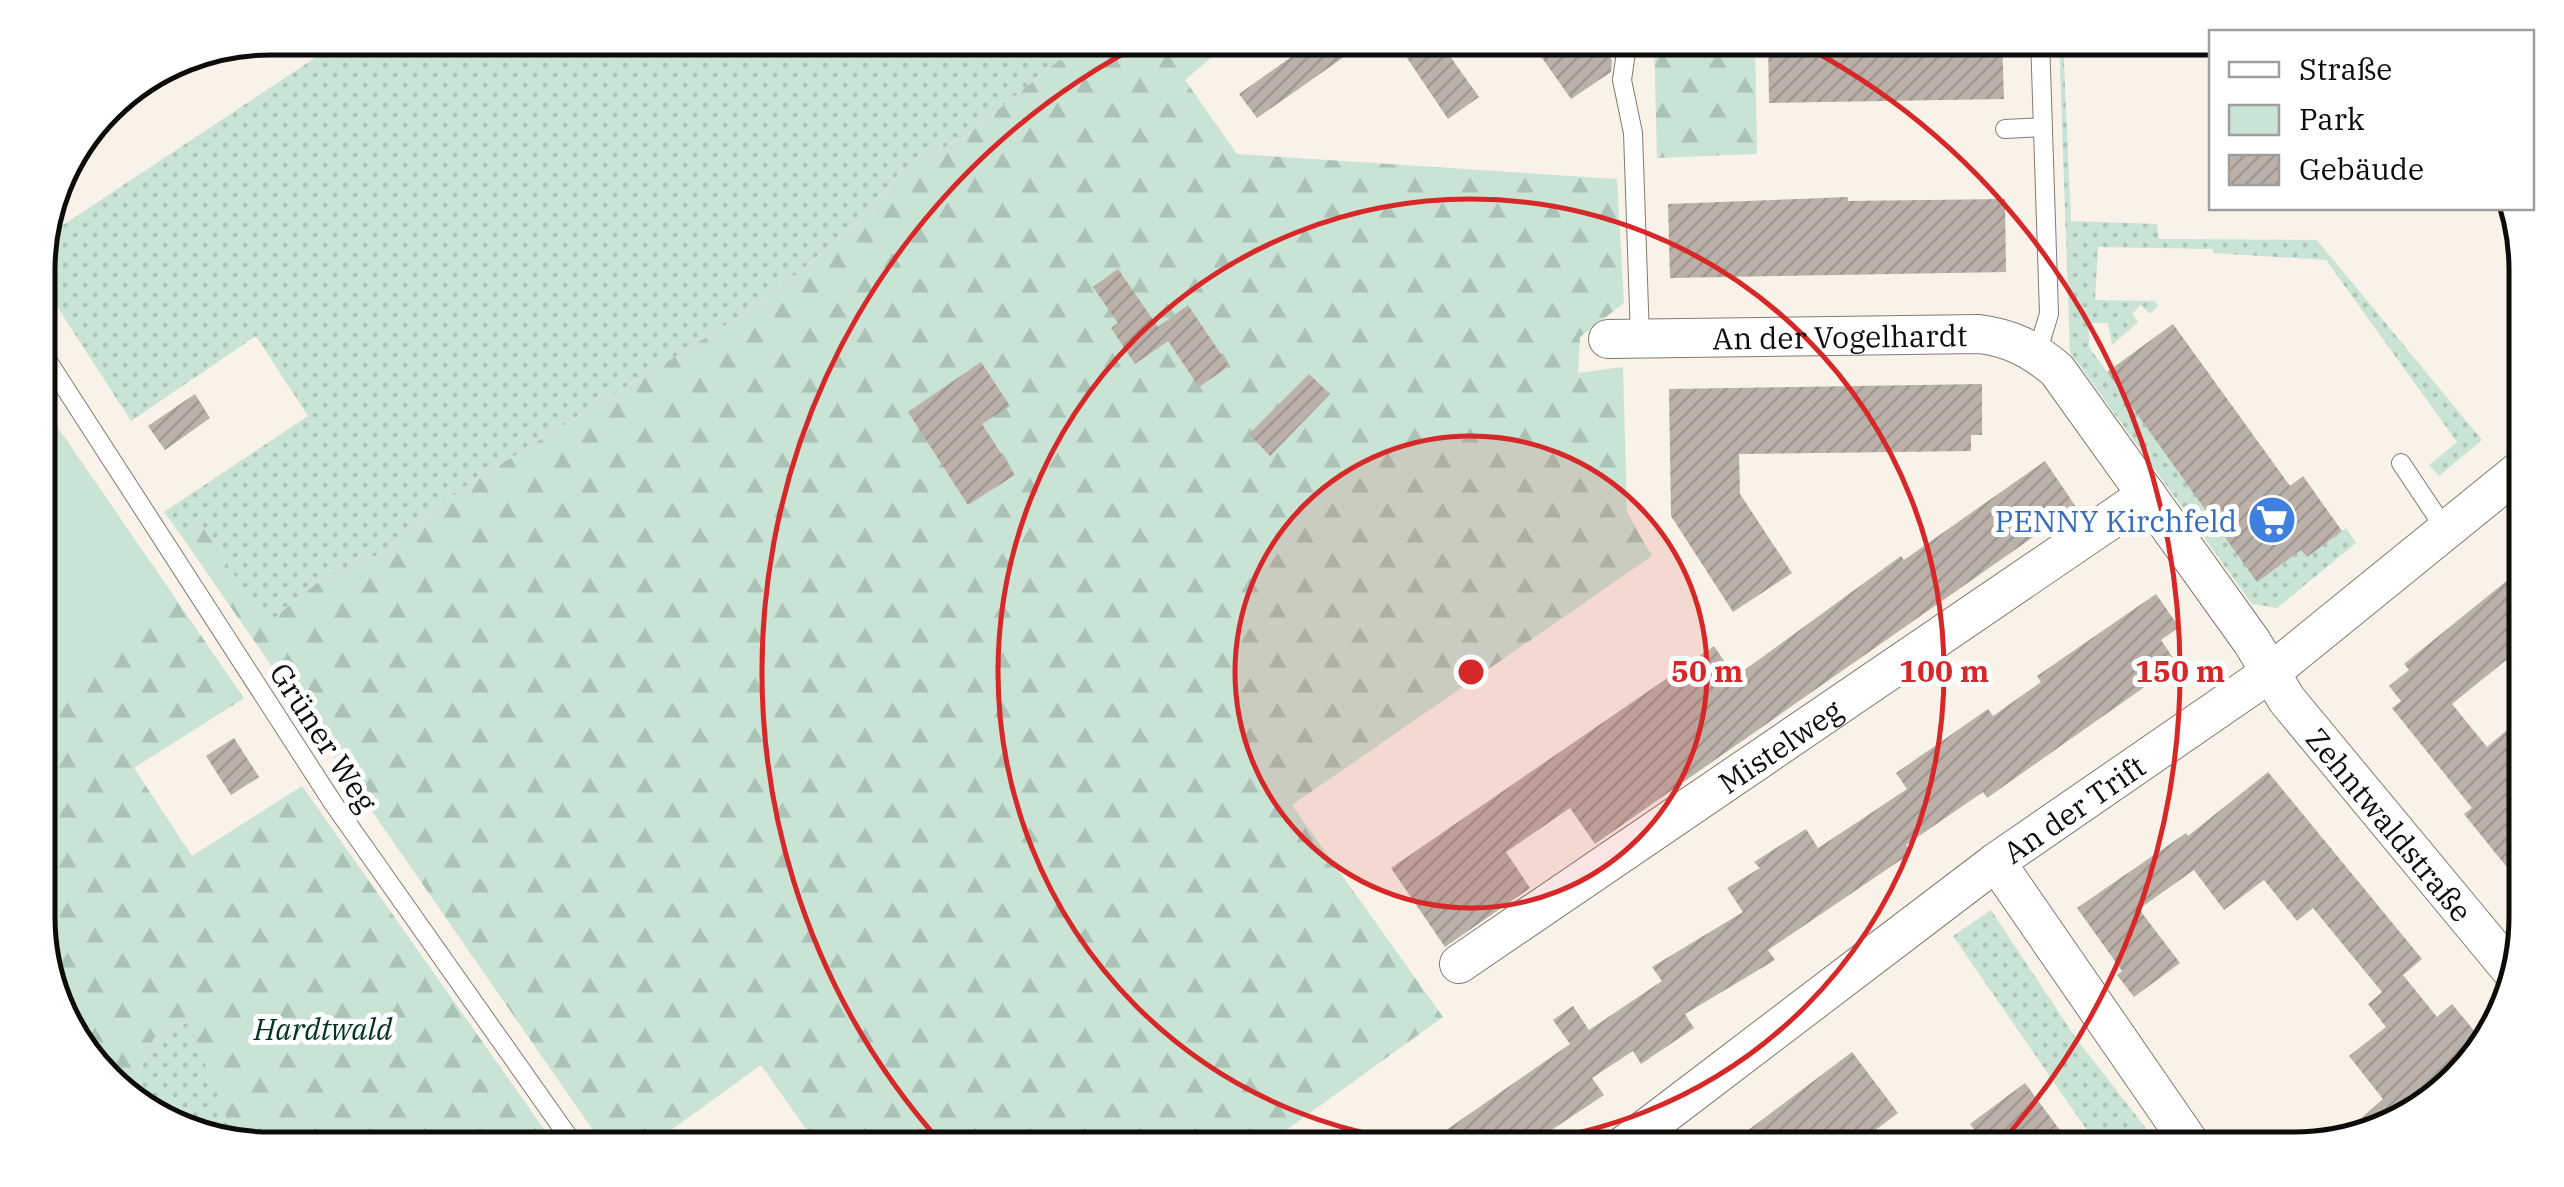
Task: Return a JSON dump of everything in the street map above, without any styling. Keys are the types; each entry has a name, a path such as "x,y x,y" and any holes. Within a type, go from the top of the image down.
{"street":[{"name":"An der Vogelhardt","path":"1624,338 1979,334 2009,340 2038,353 2056,370 2147,494 2270,673"},
{"name":"An der Trift","path":"1640,1132 1996,862 2270,673 2509,480"},
{"name":"Mistelweg","path":"1459,964 2147,494"},
{"name":"Zehntwaldstraße","path":"2270,673 2299,716 2504,963"},
{"path":"1996,862 2182,1132"}],"lane":[{"name":"An der Vogelhardt","path":"1624,338 1634,133 1622,80 1626,55"},
{"path":"2038,353 2049,314 2041,55"},
{"path":"2005,129 2043,127"},
{"name":"Grüner Weg","path":"55,372 333,803 564,1132"},
{"path":"2401,464 2448,532"}],"green space":[{"path":"319,55 1074,55 1058,61 966,136 901,170 872,212 760,304 464,487 386,551 321,580 267,625 199,523 180,534 164,512 308,416 256,336 131,421 55,303 59,228"},
{"path":"1074,55 1214,55 1185,80 1237,154 1617,179 1624,303 1580,337 1578,373 1623,367 1627,512 1652,556 1292,805 1443,1017 1284,1132 808,1132 761,1065 668,1132 594,1132 180,534 199,522 267,624 321,580 386,551 464,487 760,304 872,212 901,170 966,136 1058,61"},
{"path":"1654,55 1755,55 1757,154 1657,158"},
{"path":"2060,55 2064,55 2071,221 2157,224 2159,239 2317,240 2482,440 2439,476 2429,465 2457,442 2326,260 2213,253 2213,249 2098,247 2095,300 2155,301 2158,306 2150,314 2141,305 2132,314 2138,322 2112,345 2108,323 2089,323 2089,347 2257,581 2301,550 2307,556 2346,528 2356,543 2277,608 2252,604 2070,352"},
{"name":"Hardtwald","path":"55,424 244,698 134,768 192,856 302,786 546,1132 270,1132 231,1128 188,1022 155,1036 134,1083 100,1048 84,1024 71,999 57,945"},
{"path":"55,424 175,598 55,683"},
{"path":"1991,910 2075,1037 2149,1132 2088,1132 1953,936"},
{"path":"189,1022 233,1129 188,1116 134,1083 155,1036"}],"building":[{"path":"1294,55 1347,55 1257,118 1239,94"},
{"path":"1405,55 1449,55 1479,97 1448,119"},
{"path":"1540,55 1609,55 1611,72 1571,99"},
{"path":"1768,55 2003,55 2004,99 1769,103"},
{"path":"1848,197 1848,201 2005,199 2006,272 1670,278 1668,204"},
{"path":"1118,269 1158,327 1188,305 1229,366 1199,387 1168,341 1135,364 1111,328 1118,323 1093,287"},
{"path":"2173,324 2290,486 2303,476 2342,531 2307,557 2301,550 2257,582 2107,372"},
{"path":"981,362 1010,406 982,424 1015,475 968,505 908,412"},
{"path":"1309,374 1330,394 1270,456 1249,434"},
{"path":"1982,384 1982,435 1971,435 1971,451 1739,454 1740,494 1792,573 1733,612 1671,516 1669,389"},
{"path":"195,394 210,418 165,450 148,426"},
{"path":"2045,461 2076,507 1595,844 1570,808 1506,852 1530,888 1445,947 1391,868 1714,646 1735,677 1901,556 1904,560"},
{"path":"2509,579 2509,658 2452,704 2487,747 2509,728 2509,870 2464,814 2472,808 2392,708 2401,701 2389,686 2409,670 2404,664"},
{"path":"2156,594 2179,627 2161,640 2177,664 1987,798 1983,792 1906,845 1911,853 1768,950 1775,960 1685,1014 1694,1028 1641,1064 1633,1051 1592,1078 1604,1095 1548,1132 1443,1132 1570,1044 1553,1020 1573,1006 1589,1030 1662,981 1652,967 1743,912 1727,888 1760,868 1754,862 1806,829 1818,848 1853,825 1907,789 1896,773 1988,709 1993,716 2041,682 2037,676"},
{"path":"234,738 259,777 231,795 206,756"},
{"path":"2268,772 2422,959 2403,975 2437,1017 2452,1004 2475,1032 2456,1059 2413,1096 2356,1123 2383,1099 2349,1056 2386,1027 2368,1004 2382,992 2313,908 2297,921 2264,880 2224,910 2194,870 2139,909 2180,963 2134,997 2117,975 2122,971 2077,908 2186,833 2188,836"},
{"path":"1852,1052 1898,1113 1873,1132 1746,1132"},
{"path":"2025,1083 2061,1132 1976,1132 1970,1124"}],"place":[{"name":"PENNY Kirchfeld","path":"2272,520"}]}
